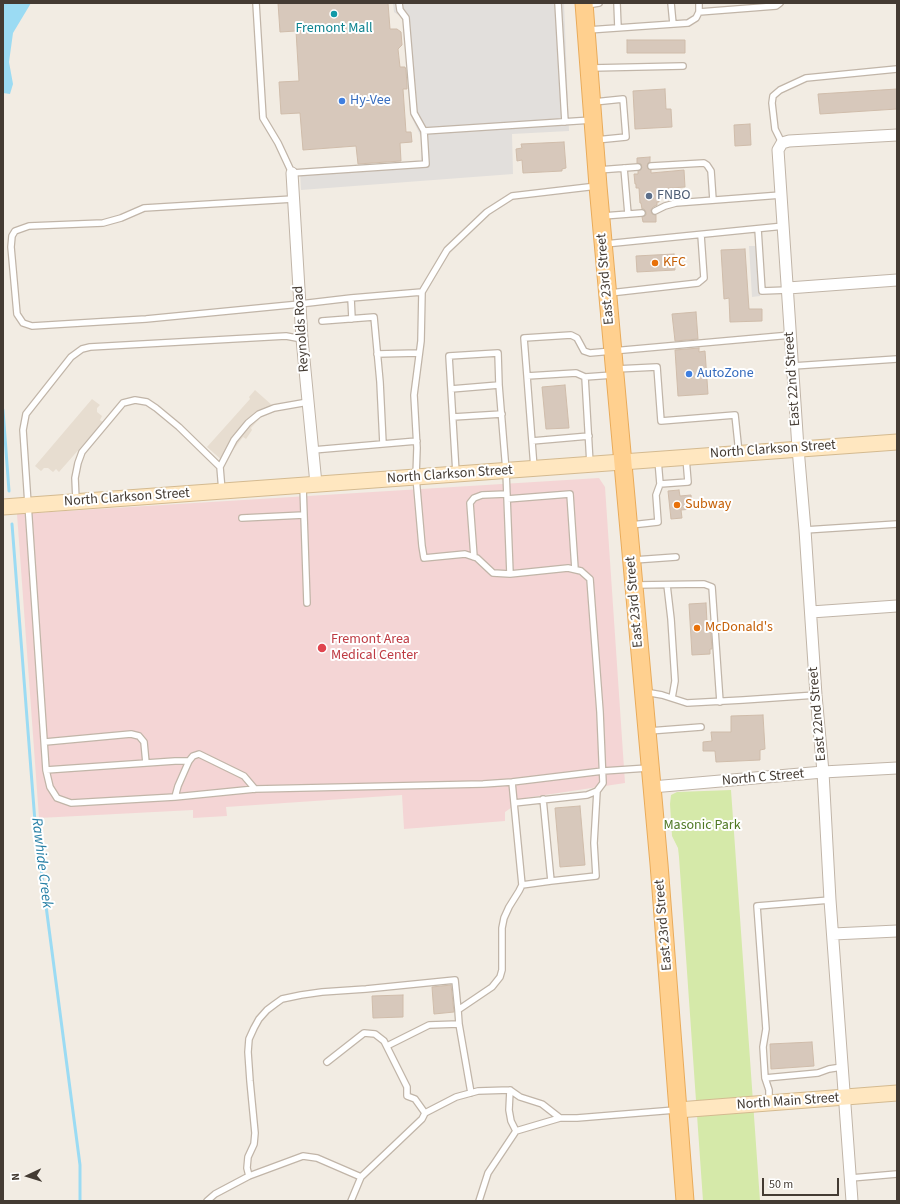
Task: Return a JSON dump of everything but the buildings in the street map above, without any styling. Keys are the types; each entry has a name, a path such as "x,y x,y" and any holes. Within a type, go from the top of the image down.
{"main road":[{"name":"East 23rd Street","path":"589,4 586,30 592,120 652,787 685,1201"}],"street":[{"path":"782,143 789,141 897,135"},
{"name":"East 22nd Street","path":"782,143 778,150 792,366 823,772 830,900 852,1201"},
{"name":"Reynolds Road","path":"292,173 302,339 312,450 309,485"},
{"path":"788,289 897,280"},
{"name":"North Clarkson Street","path":"3,507 897,442"},
{"path":"811,612 897,606"},
{"name":"North C Street","path":"652,787 823,772 897,768"},
{"path":"833,934 897,930"},
{"name":"North Main Street","path":"678,1110 897,1093"}],"lane":[{"path":"256,3 263,118 278,143 292,173 426,164 424,131 414,113 406,18 400,10 399,3"},
{"path":"558,3 565,122"},
{"path":"617,3 618,28"},
{"path":"671,3 673,24"},
{"path":"586,30 688,23 696,18 699,12 699,3"},
{"path":"699,12 776,6 780,3"},
{"path":"588,68 683,66"},
{"path":"782,143 775,128 772,103 773,96 780,90 806,78 897,69"},
{"path":"591,102 623,99 626,137 594,140"},
{"path":"424,131 592,120"},
{"path":"651,166 704,163 710,171 713,200"},
{"path":"514,803 587,795 597,791 603,783 600,712 590,579 581,571 568,568 510,574 493,573 477,558 465,554 424,558 416,477 417,441 414,395 421,341 422,292 447,250 488,212 512,196 597,178 624,168 638,167"},
{"path":"624,168 628,214"},
{"path":"655,211 676,203 781,194"},
{"path":"293,199 144,208 121,218 103,222 29,226 15,231 12,236 11,247 18,314 23,323 32,326 146,319 422,292"},
{"path":"600,216 642,213"},
{"path":"603,244 784,226"},
{"path":"758,229 762,291 788,289"},
{"path":"607,293 698,283 704,278 701,235"},
{"path":"351,298 352,319"},
{"path":"322,321 374,317 380,382 383,444"},
{"path":"534,469 524,338 571,335 577,338 584,351 590,353 791,335"},
{"path":"302,339 286,336 90,346 82,349 71,357 26,414 22,430 46,770 50,787 57,798 71,803 175,797 255,789 483,784 603,771 650,768"},
{"path":"377,354 419,353"},
{"path":"456,474 449,356 498,353 506,471 510,574"},
{"path":"792,366 897,359"},
{"path":"527,376 576,373 585,377 657,367 661,421 735,415 739,453"},
{"path":"585,377 590,464"},
{"path":"451,389 499,385"},
{"path":"76,502 75,478 82,452 123,403 135,400 147,402 156,408 179,427 220,468"},
{"path":"222,491 220,468 234,440 248,423 260,414 274,408 308,402"},
{"path":"453,417 502,414"},
{"path":"532,441 589,436"},
{"path":"312,450 417,441"},
{"path":"660,484 688,482 685,457"},
{"path":"628,526 658,522 656,496 660,484 658,459"},
{"path":"307,603 304,515 309,485"},
{"path":"474,557 470,503 474,498 482,495 507,496 570,494 575,569"},
{"path":"242,518 304,515"},
{"path":"805,530 897,524"},
{"path":"631,560 676,557"},
{"path":"634,586 704,584 712,587 720,702"},
{"path":"667,585 675,681 672,698"},
{"path":"643,692 662,695 687,703 816,695"},
{"path":"647,732 702,728"},
{"path":"44,742 131,734 139,736 144,742 146,763"},
{"path":"175,797 189,761 193,756 199,754 244,776 255,789"},
{"path":"46,770 189,761"},
{"path":"458,1010 492,987 500,978 502,970 502,928 504,918 522,885 512,782"},
{"path":"522,885 596,876 594,843 597,791"},
{"path":"542,799 551,881"},
{"path":"769,1102 769,1090 765,1078 763,1047 766,1029 757,906 830,900"},
{"path":"248,1176 248,1157 254,1144 255,1133 248,1052 249,1039 259,1019 267,1010 282,999 322,992 455,980 458,1024 471,1093"},
{"path":"387,1046 429,1025 458,1024"},
{"path":"327,1062 364,1033 375,1034 384,1040 407,1087 407,1096 415,1099 425,1113"},
{"path":"765,1078 818,1073 842,1067"},
{"path":"351,1201 361,1177 422,1119 425,1113 456,1097 478,1091 510,1090 520,1097 542,1104 560,1118"},
{"path":"510,1090 509,1110 511,1121 516,1131"},
{"path":"479,1201 488,1173 516,1131 560,1118 678,1110"},
{"path":"207,1201 215,1194 248,1176 303,1156 317,1158 361,1177"},
{"path":"851,1178 897,1174"}],"shaded area":[{"path":"393,3 564,3 569,131 512,134 513,174 301,190 300,170 421,162 422,139 410,114 404,19 394,12"},
{"path":"749,246 757,246 760,296 752,297"},
{"path":"255,390 273,406 251,428 252,430 246,439 243,437 224,462 207,447 250,399 249,397"},
{"path":"92,399 100,405 97,408 97,412 102,416 100,420 103,422 59,472 56,469 53,472 48,468 44,468 41,471 35,466"},
{"name":"Fremont Area Medical Center","path":"599,478 605,487 625,783 525,798 505,812 505,821 404,829 402,795 226,807 227,816 193,818 193,810 39,818 17,514"}],"green space":[{"name":"Masonic Park","path":"731,790 760,1201 703,1201 679,857 678,848 672,836 670,804 671,795 677,792"}],"water":[{"path":"3,3 31,3 13,33 9,62 13,84 10,94 3,93"}],"waterway":[{"name":"Rawhide Creek","path":"3,410 9,491"},
{"name":"Rawhide Creek","path":"12,524 35,822 80,1165 80,1201"}],"place":[{"name":"Fremont Mall","path":"334,14"},
{"name":"Hy-Vee","path":"342,101"},
{"name":"FNBO","path":"649,196"},
{"name":"KFC","path":"655,263"},
{"name":"AutoZone","path":"689,374"},
{"name":"Subway","path":"677,505"},
{"name":"McDonald's","path":"697,628"},
{"name":"Fremont Area Medical Center","path":"322,648"}]}
